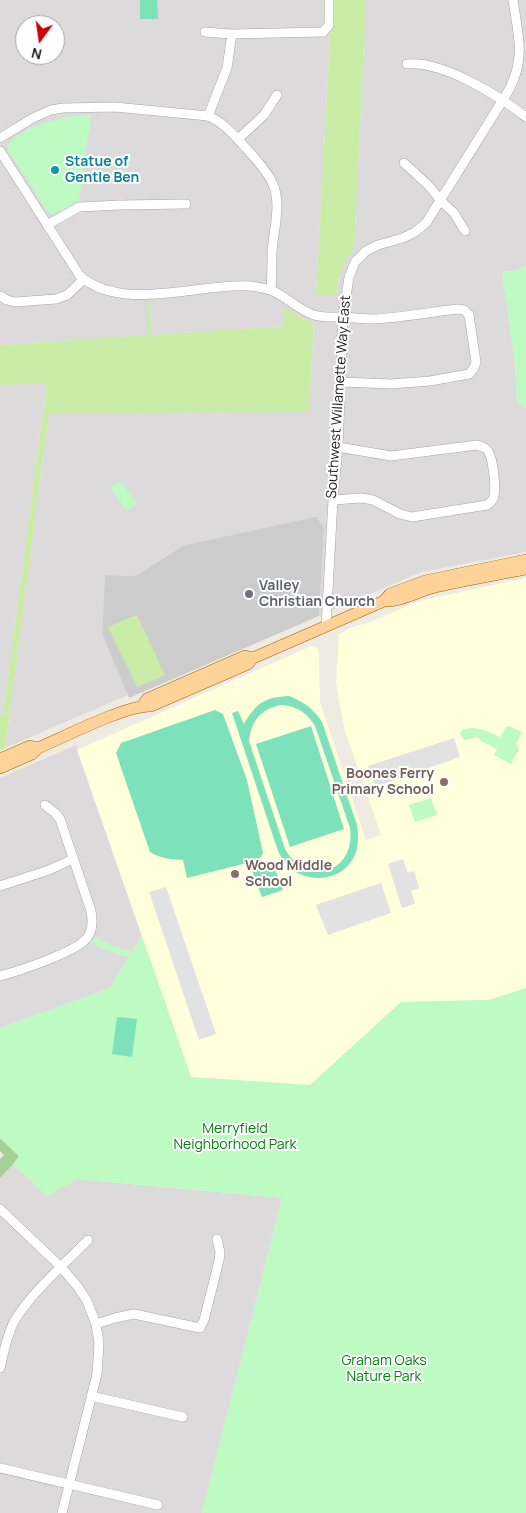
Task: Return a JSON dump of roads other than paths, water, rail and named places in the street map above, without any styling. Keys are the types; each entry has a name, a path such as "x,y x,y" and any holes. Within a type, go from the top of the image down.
{"main road":[{"path":"384,601 390,594 425,581 526,560"},
{"path":"0,768 32,754 38,748 95,723 142,706 147,698 245,656 253,658 384,601 394,601 441,585 526,569"},
{"path":"0,760 30,746 38,748"}],"street":[{"path":"205,32 232,34 323,32 329,25 329,0"},
{"name":"Southwest Willamette Way East","path":"326,626 332,500 338,447 343,317 348,277 355,262 366,251 415,232 431,217 513,83 520,51 513,0"},
{"path":"208,116 227,68 232,34"},
{"path":"407,64 416,63 438,68 465,79 502,100 526,117"},
{"path":"238,139 264,115 277,95"},
{"path":"0,138 33,118 51,110 63,108 115,107 208,116 220,122 266,171 273,184 276,200 276,217 272,252 271,290"},
{"path":"0,151 76,271 84,279 97,287 120,294 182,291 229,285 262,287 271,290 307,312 320,316 372,319 457,309 464,310 469,315 476,362 469,374 430,381 391,384 340,382"},
{"path":"404,163 429,186 458,218 465,231"},
{"path":"47,225 79,207 186,204"},
{"path":"0,296 15,302 56,300 67,295 84,279"},
{"path":"332,500 362,498 373,500 400,514 419,517 487,505 492,500 495,491 492,459 484,447 477,445 390,456 338,447"},
{"path":"0,976 73,948 88,936 92,927 91,911 60,819 44,805"},
{"path":"0,886 49,870 73,859"},
{"path":"0,1209 61,1266 78,1286 87,1301 96,1324 99,1343 98,1362 62,1513"},
{"path":"96,1324 134,1314 200,1328 204,1320 219,1261 220,1252 217,1239"},
{"path":"0,1368 14,1321 61,1266 88,1240"},
{"path":"91,1396 183,1417"},
{"path":"0,1468 158,1505"}],"place":[{"name":"Statue of Gentle Ben","path":"55,170"},
{"name":"Valley Christian Church","path":"249,594"},
{"name":"Boones Ferry Primary School","path":"444,782"},
{"name":"Wood Middle School","path":"235,874"}],"park label":[{"name":"Merryfield Neighborhood Park","path":"235,1138"},
{"name":"Graham Oaks Nature Park","path":"384,1369"}]}
